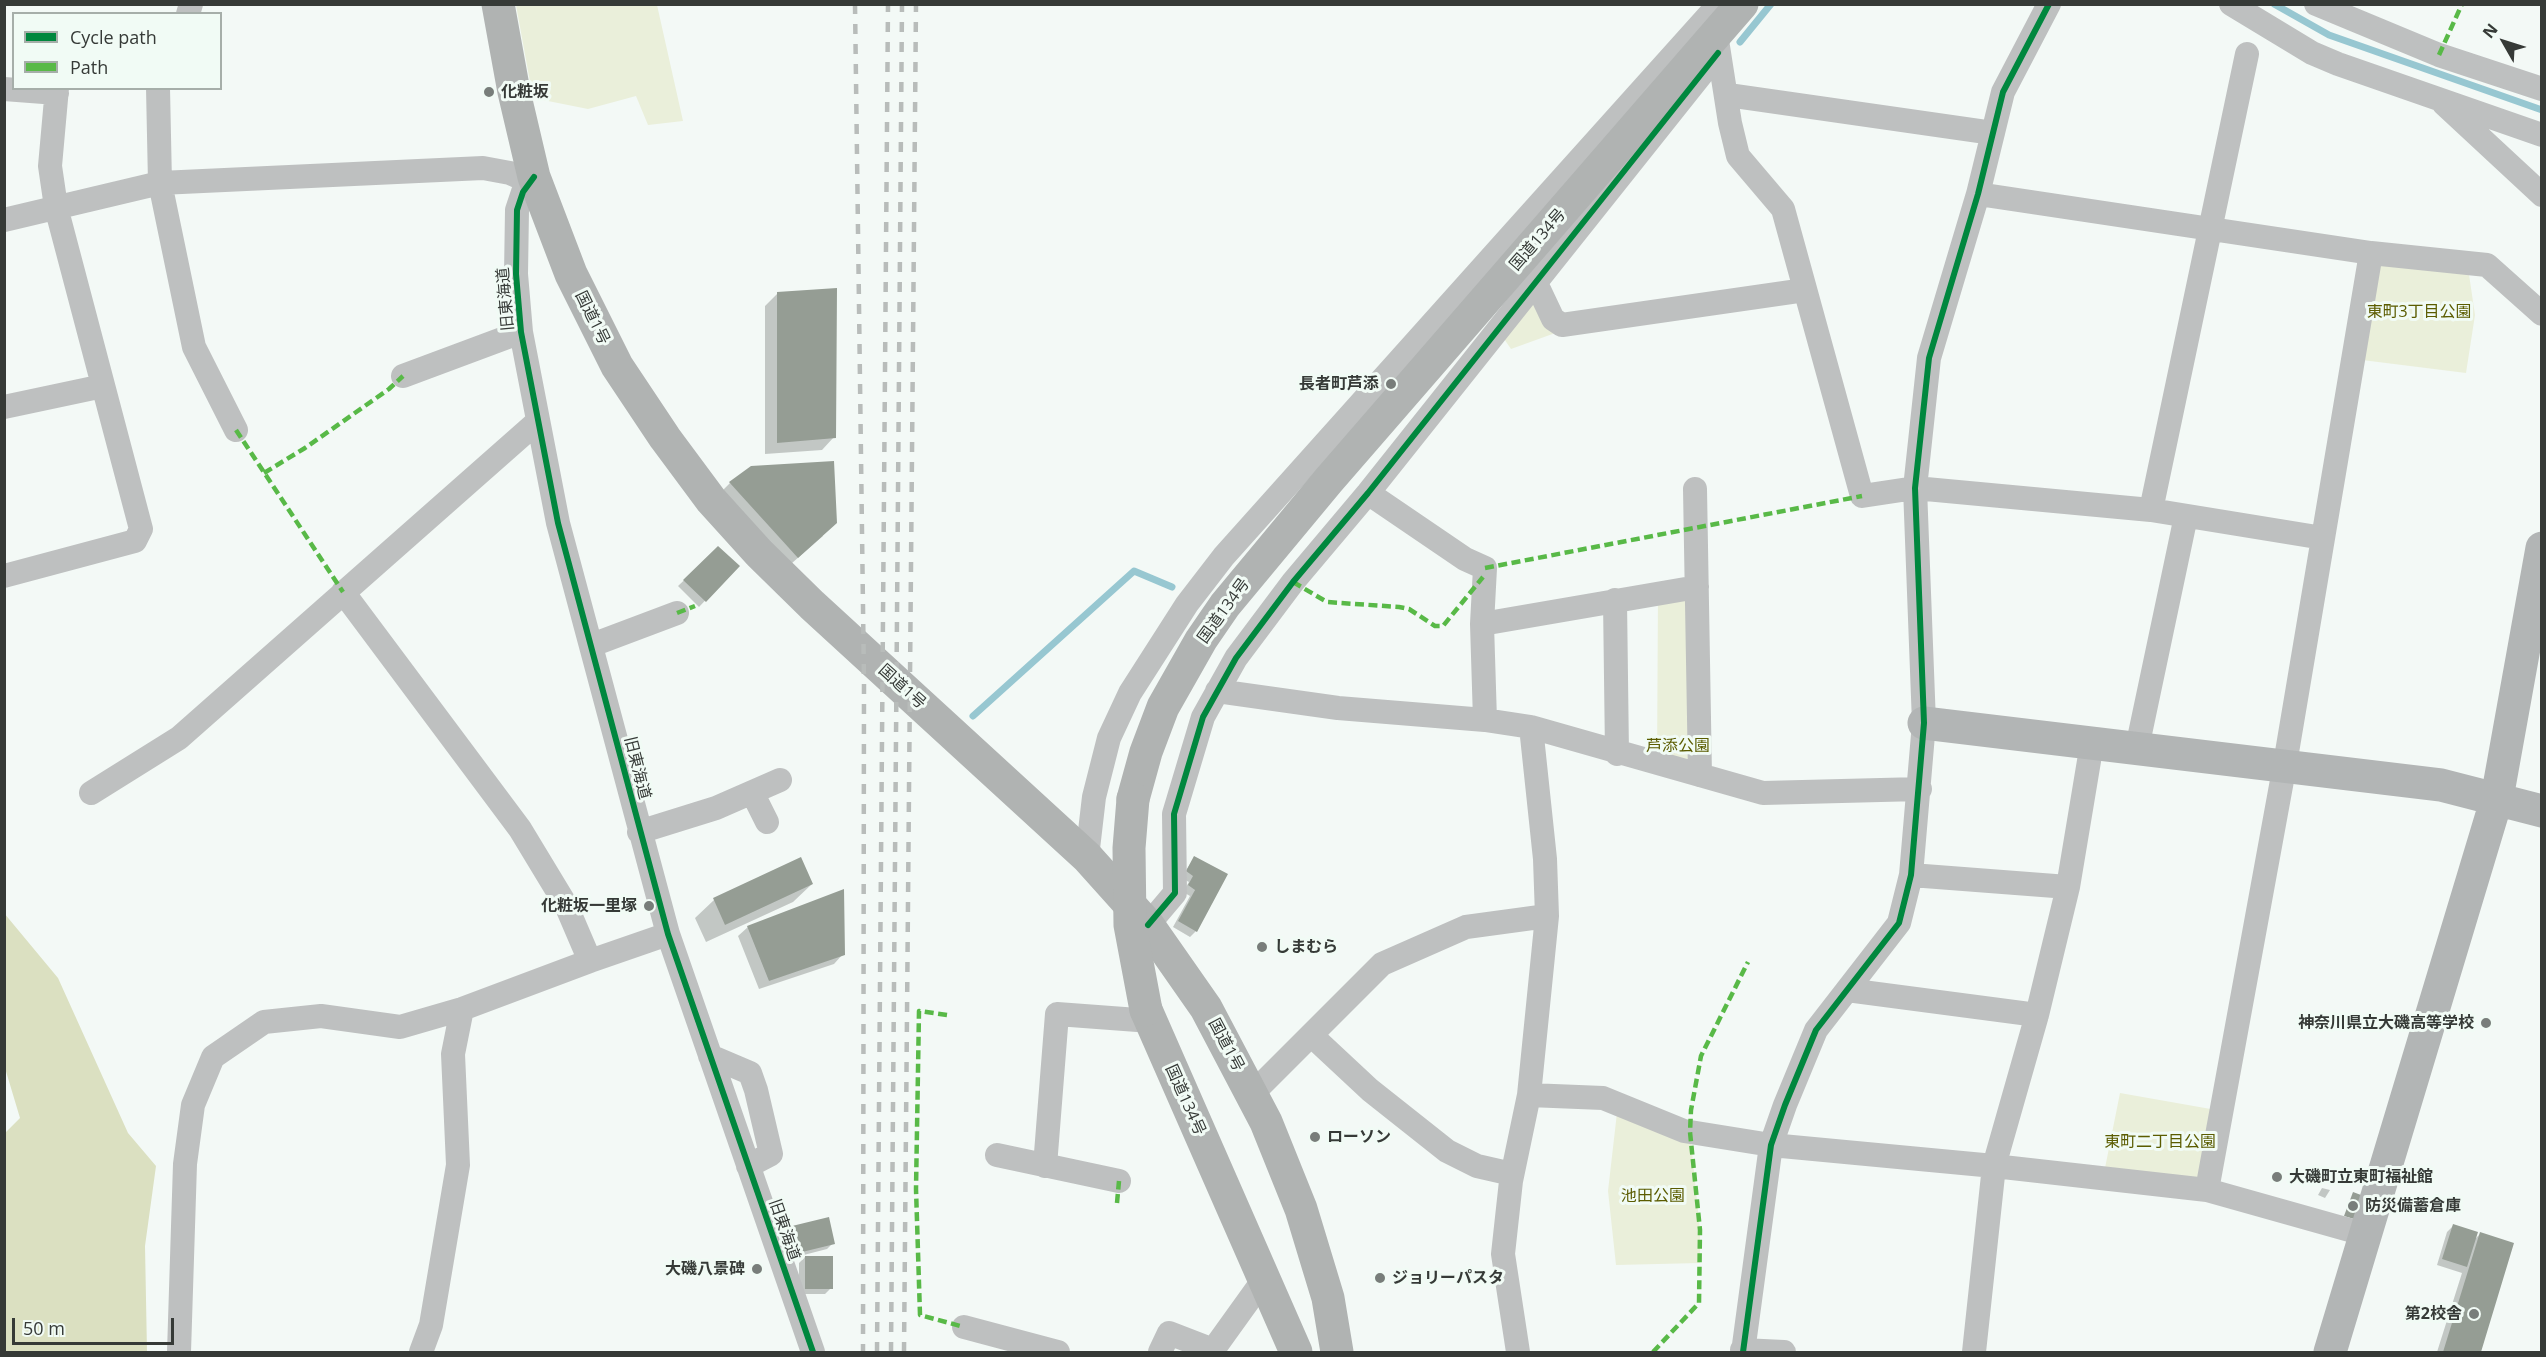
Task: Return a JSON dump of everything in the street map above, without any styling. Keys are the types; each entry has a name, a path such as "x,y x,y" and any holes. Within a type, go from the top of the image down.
{"highway":[{"name":"国道1号","path":"498,4 514,92 534,177 571,274 617,366 665,438 711,500 759,553 812,605 1088,857 1148,925 1206,1008 1252,1094 1301,1209 1328,1298 1337,1353"},
{"name":"国道134号","path":"1296,1353 1148,1015 1130,925 1129,848 1133,799 1146,752 1163,707 1201,640 1225,605 1525,237 1742,4"}],"street":[{"path":"1784,1353 1742,1351 1771,1146 1816,1030 1899,923 1911,875 1924,723 1915,488 1929,358 1978,194 2003,92 2049,4"},
{"path":"2231,4 2312,53 2541,135"},
{"path":"2316,4 2439,55 2541,89"},
{"path":"1718,30 1730,123 1738,156 1783,210 1862,496 1915,488 2151,510 2323,538"},
{"path":"1148,925 1175,893 1174,814 1203,717 1236,658 1293,582 1368,493 1536,283 1718,30"},
{"path":"2151,510 2247,54"},
{"path":"4,576 135,541 141,529 56,207 50,166 57,91 30,90"},
{"path":"158,90 160,183 194,347 236,430"},
{"path":"1728,95 1993,133"},
{"path":"2436,96 2541,195"},
{"path":"4,220 160,183 483,168 519,177 534,177"},
{"name":"旧東海道","path":"534,177 524,192 517,210 516,274 521,332 558,523 592,645 639,832 669,934 813,1353"},
{"path":"1978,194 2210,231 2371,253 2487,265 2541,314"},
{"path":"1088,857 1094,797 1109,738 1130,693 1181,612 1224,556 1525,237"},
{"path":"2207,1190 2285,764 2371,253"},
{"path":"1536,283 1553,319 1562,325 1805,290"},
{"path":"403,376 521,332"},
{"path":"4,407 103,386"},
{"path":"91,793 179,738 537,422"},
{"path":"1695,489 1700,775"},
{"path":"1368,493 1465,559 1485,568 1482,624 1485,720"},
{"path":"2137,748 2186,516"},
{"path":"2330,1353 2497,798 2541,548"},
{"path":"1482,624 1697,587"},
{"path":"343,592 520,830 566,905 590,961"},
{"path":"1615,600 1617,754"},
{"path":"592,645 677,613"},
{"path":"1217,691 1338,708 1485,720 1531,727 1617,754 1763,793 1920,789"},
{"path":"1924,723 2285,764 2441,785 2541,811"},
{"path":"1518,1353 1503,1254 1512,1174 1529,1095 1548,916 1545,860 1531,727"},
{"path":"1974,1353 1994,1166 2037,1015 2068,887 2092,743"},
{"path":"639,832 753,794 780,780"},
{"path":"753,794 767,822"},
{"path":"1911,875 2068,887"},
{"path":"1252,1094 1382,964 1466,927 1548,916"},
{"path":"179,1353 185,1164 193,1105 213,1057 264,1022 321,1016 400,1027 462,1009 669,934"},
{"path":"1847,990 2037,1015"},
{"path":"421,1353 431,1325 458,1165 453,1054 462,1009"},
{"path":"1045,1166 1057,1014 1148,1015"},
{"path":"1311,1035 1370,1090 1447,1151 1477,1166 1512,1174"},
{"path":"713,1066 750,1073 756,1090 771,1154 748,1166"},
{"path":"1529,1095 1603,1098 1684,1131 1771,1146 1994,1166 2207,1190 2367,1235"},
{"path":"997,1155 1119,1181"},
{"path":"1160,1353 1169,1334 1214,1350 1264,1279"},
{"path":"964,1327 993,1345 1058,1353"}],"green space":[{"path":"516,5 657,5 683,121 648,125 636,96 588,109 533,98"},
{"name":"東町3丁目公園","path":"2371,253 2467,261 2475,315 2466,373 2354,359"},
{"path":"1536,283 1558,332 1511,349 1498,330"},
{"name":"芦添公園","path":"1697,587 1700,775 1657,764 1658,593"},
{"path":"4,913 58,978 128,1133 156,1166 145,1246 147,1352 5,1352 5,1133 20,1118 5,1068"},
{"name":"東町二丁目公園","path":"2120,1093 2222,1111 2207,1190 2103,1178"},
{"name":"池田公園","path":"1618,1104 1690,1132 1700,1230 1700,1263 1616,1265 1608,1191"}],"building":[{"path":"837,288 836,438 777,443 777,292"},
{"path":"834,461 837,523 798,558 729,482 751,466"},
{"path":"718,546 740,566 706,602 683,580"},
{"path":"1194,856 1228,874 1197,932 1178,921 1195,890 1188,885 1193,876 1186,871"},
{"path":"801,857 813,884 725,925 713,898"},
{"path":"844,889 845,955 769,981 747,926"},
{"name":"防災備蓄倉庫","path":"2353,1192 2361,1195 2354,1219 2344,1216"},
{"path":"829,1217 835,1244 798,1253 792,1226"},
{"path":"2453,1224 2478,1232 2467,1267 2442,1259"},
{"name":"第2校舎","path":"2480,1232 2514,1243 2481,1352 2443,1352"},
{"path":"805,1256 833,1256 833,1289 805,1289"}],"waterway":[{"path":"1740,42 1771,4"},
{"path":"2274,4 2329,35 2542,110"},
{"path":"973,716 1134,571 1172,587"}],"railway":[{"path":"855,4 864,682 863,1352"},
{"path":"877,1352 888,4"},
{"path":"891,1352 902,4"},
{"path":"904,1352 916,4"}],"marked path":[{"path":"2439,55 2462,4"},
{"path":"264,473 305,448 389,389 403,376"},
{"path":"236,430 343,592"},
{"path":"1485,568 1862,496"},
{"path":"1293,582 1327,602 1409,609 1435,626 1443,626 1483,577"},
{"path":"677,613 695,606"},
{"path":"1653,1352 1699,1303 1700,1230 1690,1132 1691,1110 1701,1056 1748,962"},
{"path":"947,1015 919,1011 916,1189 920,1315 964,1327"},
{"path":"1117,1203 1119,1181"}],"cycle path":[{"path":"1743,1352 1771,1145 1785,1105 1816,1030 1899,923 1911,875 1924,723 1915,488 1929,358 1978,194 2003,92 2049,4"},
{"path":"1148,925 1175,893 1174,814 1203,717 1236,658 1293,582 1368,493 1718,53"},
{"path":"534,177 523,192 517,210 516,274 521,332 558,523 668,934 813,1352"}],"place":[{"name":"化粧坂","path":"489,92"},
{"name":"長者町芦添","path":"1391,384"},
{"name":"化粧坂一里塚","path":"649,906"},
{"name":"しまむら","path":"1262,947"},
{"name":"神奈川県立大磯高等学校","path":"2486,1023"},
{"name":"ローソン","path":"1315,1137"},
{"name":"大磯町立東町福祉館","path":"2277,1177"},
{"name":"防災備蓄倉庫","path":"2353,1206"},
{"name":"大磯八景碑","path":"757,1269"},
{"name":"ジョリーパスタ","path":"1380,1278"},
{"name":"第2校舎","path":"2474,1314"}]}
